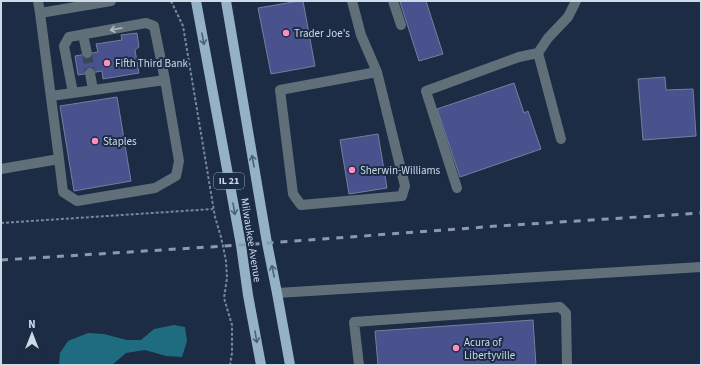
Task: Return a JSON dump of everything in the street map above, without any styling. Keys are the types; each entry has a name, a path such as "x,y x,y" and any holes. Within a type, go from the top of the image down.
{"main road":[{"name":"Milwaukee Avenue","path":"196,1 241,245 248,295 261,365"},
{"name":"Milwaukee Avenue","path":"226,1 267,243 290,365"}],"lane":[{"path":"38,1 63,192 77,201 154,188 176,176 179,161 154,26 146,23 68,37 64,46 73,93"},
{"path":"40,13 111,1"},
{"path":"352,1 361,35 377,72 405,186 402,196 301,205 293,194 280,90 377,72"},
{"path":"393,1 401,25"},
{"path":"457,188 426,91 519,57 538,53 548,38 568,17 576,1"},
{"path":"83,35 86,53"},
{"path":"538,53 561,139"},
{"path":"90,73 93,90"},
{"path":"51,96 164,80"},
{"path":"1,169 59,159"},
{"path":"277,293 701,266"},
{"path":"359,365 354,322 560,307 566,313 567,365"}],"path":[{"path":"171,1 183,26 215,217 226,261 227,278 224,298 232,325 232,353 230,365"},
{"path":"1,223 214,209"}],"water":[{"path":"174,325 185,327 187,341 182,357 166,356 145,350 126,353 112,365 59,365 60,353 68,341 88,333 104,334 127,340 141,340 154,329"}],"building":[{"name":"Trader Joe's","path":"303,1 315,66 271,74 258,8"},
{"path":"426,1 443,54 419,61 400,2"},
{"name":"Fifth Third Bank","path":"137,33 139,47 135,50 139,73 103,79 102,71 78,75 75,56 98,52 96,44 122,40 121,35"},
{"path":"665,77 666,90 693,89 696,136 643,140 638,79"},
{"path":"514,83 524,113 528,111 541,149 460,177 437,109"},
{"name":"Staples","path":"117,97 131,181 74,191 60,106"},
{"path":"378,134 387,188 349,194 340,140"},
{"name":"Acura of Libertyville","path":"533,320 536,365 378,365 375,331"}],"tunnel":[{"path":"87,53 90,73"}],"railway":[{"path":"1,260 701,213"}],"place":[{"name":"Trader Joe's","path":"286,33"},
{"name":"Fifth Third Bank","path":"107,63"},
{"name":"Staples","path":"95,141"},
{"name":"Sherwin-Williams","path":"352,170"},
{"name":"Acura of Libertyville","path":"456,348"}]}
